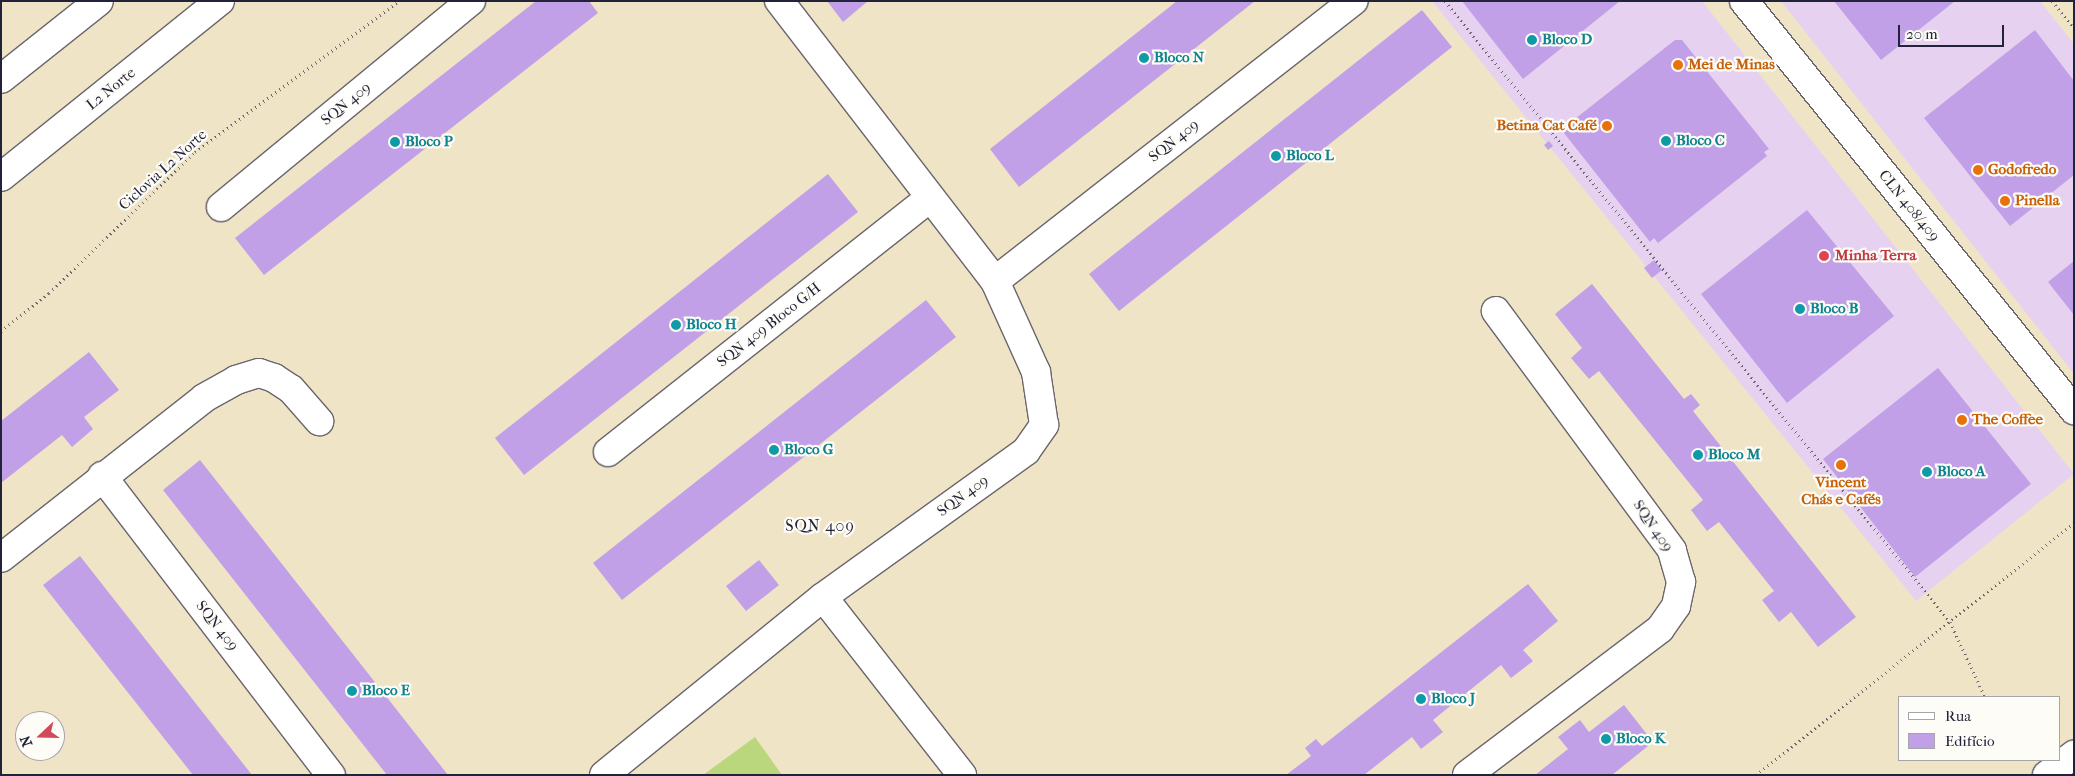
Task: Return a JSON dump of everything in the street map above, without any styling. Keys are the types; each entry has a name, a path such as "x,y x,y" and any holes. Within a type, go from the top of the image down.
{"street":[{"path":"1,79 99,1"},
{"name":"L2 Norte","path":"1,177 220,1"},
{"name":"SQN 409","path":"222,207 471,1"},
{"name":"SQN 409","path":"604,775 823,596 1026,451 1044,424 1036,372 995,281 779,1"},
{"name":"SQN 409","path":"995,281 1354,1"},
{"name":"CLN 408/409","path":"1744,1 2074,410"},
{"name":"SQN 409 Bloco G/H","path":"608,452 930,198"},
{"name":"SQN 409","path":"1467,775 1660,629 1676,606 1681,582 1672,550 1496,311"},
{"path":"1,558 102,476 204,398 259,373 291,389 319,421"},
{"name":"SQN 409","path":"102,476 331,775"},
{"path":"823,596 962,775"},
{"path":"2060,754 2074,739"},
{"path":"2047,775 2074,755"},
{"path":"2040,775 2053,761"}],"path":[{"name":"Ciclovia L2 Norte","path":"1,331 49,293 195,152 399,1"},
{"path":"1445,1 1950,622 1985,696"},
{"path":"2052,1 2074,28"},
{"path":"1756,775 2074,523"}],"shaded area":[{"path":"1432,1 1702,1 2074,474 1916,601"},
{"path":"1781,1 2040,1 2074,44 2074,374"}],"green space":[{"path":"755,737 782,775 703,775"}],"building":[{"name":"Bloco P","path":"536,1 589,1 598,13 264,275 235,238"},
{"path":"827,1 868,1 843,22"},
{"name":"Bloco N","path":"1177,1 1255,1 1019,187 990,149"},
{"name":"Bloco D","path":"1462,1 1620,1 1523,79"},
{"path":"1834,1 1955,1 1881,60"},
{"name":"Bloco L","path":"1422,10 1452,47 1119,311 1089,274"},
{"path":"2035,30 2074,81 2074,175 2010,226 1924,118"},
{"name":"Bloco C","path":"1675,40 1682,40 1769,149 1764,152 1767,156 1658,243 1654,238 1650,242 1564,133 1566,126"},
{"path":"1549,141 1553,146 1548,150 1544,145"},
{"name":"Bloco H","path":"828,174 858,212 524,475 495,438"},
{"name":"Bloco B","path":"1807,210 1894,316 1787,403 1701,294"},
{"path":"1654,260 1662,270 1652,278 1644,268"},
{"path":"2074,261 2074,315 2048,282"},
{"name":"Bloco M","path":"1592,284 1684,399 1691,394 1700,405 1693,411 1856,617 1818,647 1791,612 1779,622 1762,600 1774,591 1719,522 1707,531 1691,510 1703,500 1599,371 1589,379 1571,358 1582,348 1555,314"},
{"name":"Bloco G","path":"926,300 956,337 622,600 593,563"},
{"path":"89,352 119,390 84,417 93,429 72,447 62,435 1,483 1,421"},
{"name":"Bloco A","path":"1938,368 2031,484 1915,577 1823,459"},
{"name":"Bloco E","path":"200,460 448,775 387,775 163,490"},
{"path":"80,556 252,775 193,775 43,585"},
{"path":"759,560 779,585 746,611 726,586"},
{"name":"Bloco J","path":"1528,584 1558,621 1523,650 1533,661 1511,678 1501,665 1433,720 1443,732 1421,749 1412,737 1364,775 1286,775 1311,756 1305,748 1316,739 1322,746"},
{"name":"Bloco K","path":"1624,705 1653,742 1612,775 1535,775 1568,749 1558,737 1580,720 1589,732"}],"place":[{"name":"Bloco D","path":"1532,40"},
{"name":"Bloco N","path":"1144,58"},
{"name":"Mei de Minas","path":"1678,65"},
{"name":"Betina Cat Café","path":"1607,126"},
{"name":"Bloco C","path":"1666,141"},
{"name":"Bloco P","path":"395,142"},
{"name":"Bloco L","path":"1276,156"},
{"name":"Godofredo","path":"1978,170"},
{"name":"Pinella","path":"2005,201"},
{"name":"Minha Terra","path":"1824,256"},
{"name":"Bloco B","path":"1800,309"},
{"name":"Bloco H","path":"676,325"},
{"name":"The Coffee","path":"1962,420"},
{"name":"Bloco G","path":"774,450"},
{"name":"Bloco M","path":"1698,455"},
{"name":"Vincent Chás e Cafés","path":"1841,465"},
{"name":"Bloco A","path":"1927,472"},
{"name":"Bloco E","path":"352,691"},
{"name":"Bloco J","path":"1421,699"},
{"name":"Bloco K","path":"1606,739"}],"district":[{"name":"SQN 409","path":"820,526"}]}
